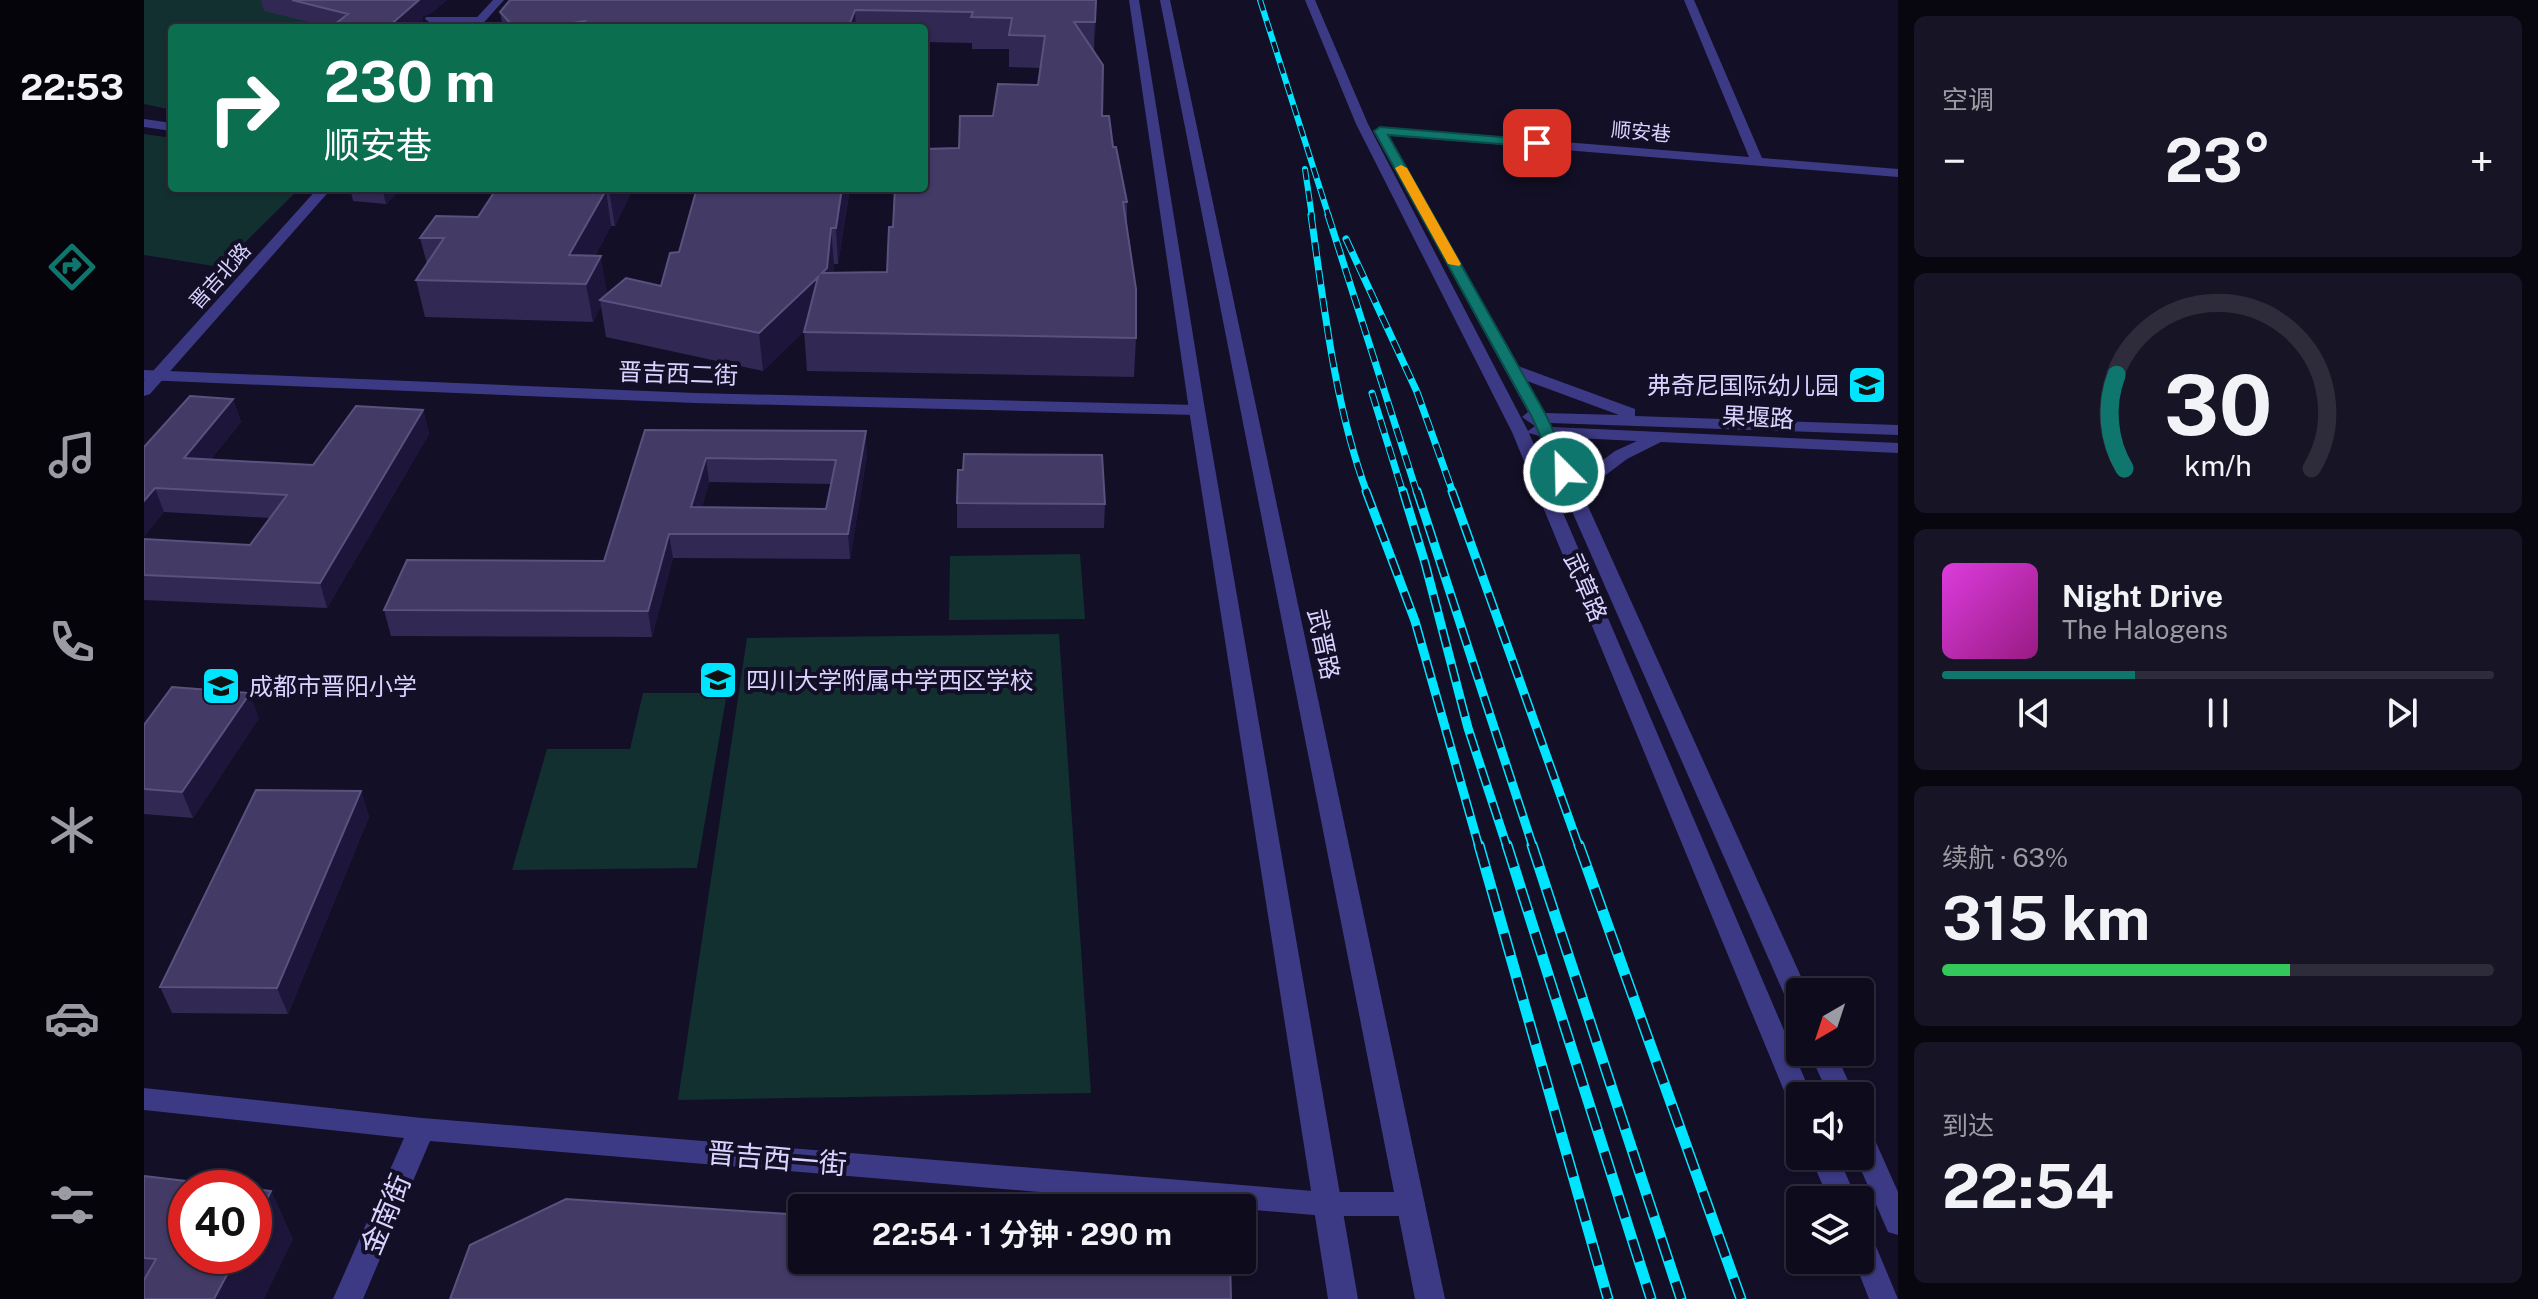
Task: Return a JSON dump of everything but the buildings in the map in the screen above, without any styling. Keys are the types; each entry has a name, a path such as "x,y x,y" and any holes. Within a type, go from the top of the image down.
{"street":[{"path":"476,24 499,0"},
{"path":"1134,0 1197,410 1343,1299"},
{"name":"武晋路","path":"1165,0 1430,1299"},
{"name":"武草路","path":"1310,0 1362,124 1517,424 1793,1082"},
{"name":"武草路","path":"1322,0 1380,131 1543,424 1789,978"},
{"path":"1689,0 1757,161"},
{"path":"144,123 168,126"},
{"name":"顺安巷","path":"1380,131 1898,173"},
{"name":"晋吉北路","path":"144,391 151,375 321,192"},
{"path":"1513,369 1657,429 1572,492"},
{"name":"晋吉西二街","path":"151,375 695,398 1197,410"},
{"name":"果堰路","path":"1517,424 1657,429 1898,448"},
{"name":"果堰路","path":"1657,429 1898,430"},
{"name":"晋吉西一街","path":"144,1099 422,1129 1326,1204 1411,1204"},
{"name":"金南街","path":"348,1299 422,1129"},
{"path":"1874,1169 1898,1223"},
{"path":"1874,1274 1884,1299"}],"lane":[{"path":"429,19 476,24"}],"green space":[{"path":"144,0 319,0 347,5 327,24 168,24 168,109 144,104"},
{"path":"144,134 168,137 168,192 296,192 220,267 144,255"},
{"path":"1080,554 1085,619 949,620 950,556"},
{"path":"1059,634 1091,1093 678,1100 747,638"},
{"path":"643,693 727,693 697,868 512,870 547,749 630,749"}],"railway":[{"path":"1260,0 1329,217"},
{"path":"1305,169 1312,217"},
{"path":"1311,215 1339,391 1367,493"},
{"path":"1328,215 1417,493"},
{"path":"1346,239 1417,392 1453,493"},
{"path":"1372,393 1403,493"},
{"path":"1366,491 1415,621 1479,847"},
{"path":"1403,491 1468,728 1507,847"},
{"path":"1417,491 1533,847"},
{"path":"1452,491 1579,847"},
{"path":"1479,845 1608,1299"},
{"path":"1507,845 1651,1299"},
{"path":"1532,845 1681,1299"},
{"path":"1579,845 1741,1299"}],"slow traffic":[{"path":"1401,168 1454,264"}],"place":[{"name":"弗奇尼国际幼儿园","path":"1867,385"},
{"name":"四川大学附属中学西区学校","path":"718,680"},
{"name":"成都市晋阳小学","path":"221,686"}],"route":[{"path":"1537,143 1380,131 1539,417 1564,472"}]}
